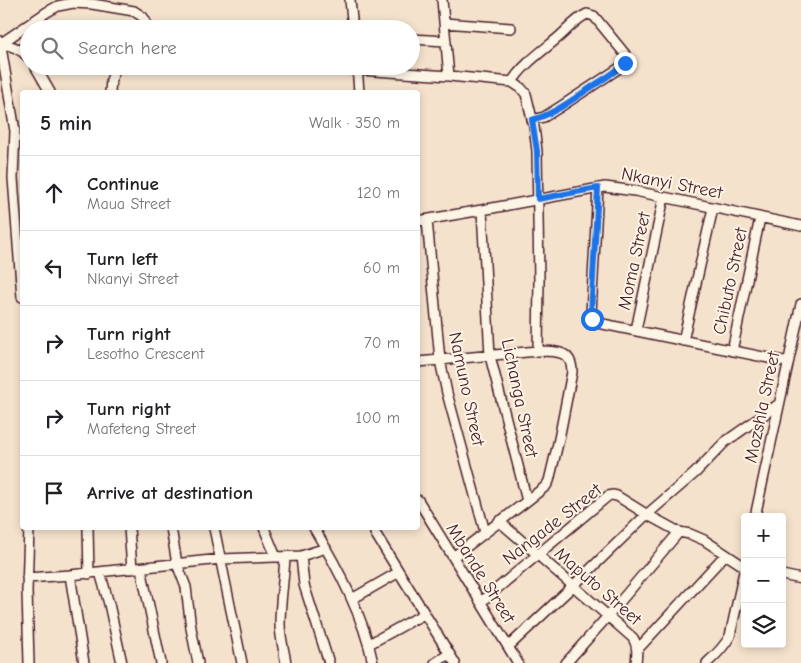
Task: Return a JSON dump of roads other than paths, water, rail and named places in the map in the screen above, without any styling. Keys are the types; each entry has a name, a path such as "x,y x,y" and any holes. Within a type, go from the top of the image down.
{"street":[{"path":"350,0 352,20"},
{"path":"442,0 449,76"},
{"path":"35,20 46,12 67,2 134,12 145,20"},
{"path":"512,82 525,65 562,35 577,20 587,14 594,16 625,54 626,60 621,67 544,117 532,120"},
{"path":"444,24 511,28"},
{"path":"1,43 20,30"},
{"path":"420,40 446,41"},
{"path":"1,43 20,50"},
{"path":"1,43 14,131 13,178 20,271"},
{"path":"420,73 512,82 526,94 537,151 538,351"},
{"path":"40,75 49,90"},
{"path":"110,90 113,75"},
{"path":"358,75 359,90"},
{"path":"14,131 20,140"},
{"name":"Nkanyi Street","path":"422,220 611,187 801,226"},
{"path":"598,188 592,319 598,322 683,341 788,362"},
{"name":"Moma Street","path":"636,330 664,197"},
{"path":"683,341 713,208"},
{"name":"Lichanga Street","path":"482,210 490,356 527,501"},
{"name":"Chibuto Street","path":"732,351 760,218"},
{"name":"Namuno Street","path":"422,220 440,360 485,532"},
{"name":"Mozshla Street","path":"756,513 800,309"},
{"path":"420,362 556,351 569,358 572,367 550,478 546,486 453,557"},
{"path":"508,647 574,586 646,514 695,473 725,442 779,404"},
{"name":"Nangade Street","path":"481,602 610,495 617,496 646,514"},
{"name":"Mbande Street","path":"420,503 518,663"},
{"path":"646,514 679,532 704,540 741,565"},
{"name":"Maputo Street","path":"499,521 633,638 637,650 636,663"},
{"path":"29,530 26,590 29,663"},
{"path":"88,530 90,574"},
{"path":"130,530 137,568 160,663"},
{"path":"171,530 177,564 186,588 198,663"},
{"path":"214,530 242,663"},
{"path":"265,530 280,557 284,569 280,625 286,663"},
{"path":"315,530 352,599 369,644 373,663"},
{"path":"566,663 679,532"},
{"path":"375,533 455,663"},
{"path":"27,578 90,574 221,558 301,556 326,548"},
{"path":"637,650 725,555"},
{"path":"301,556 304,585 329,663"},
{"path":"100,572 122,663"},
{"path":"352,599 399,572"},
{"path":"70,575 84,663"},
{"path":"786,576 801,579"},
{"path":"707,663 725,645 730,636 741,585"},
{"path":"369,644 424,614"},
{"path":"434,663 449,654"}]}
